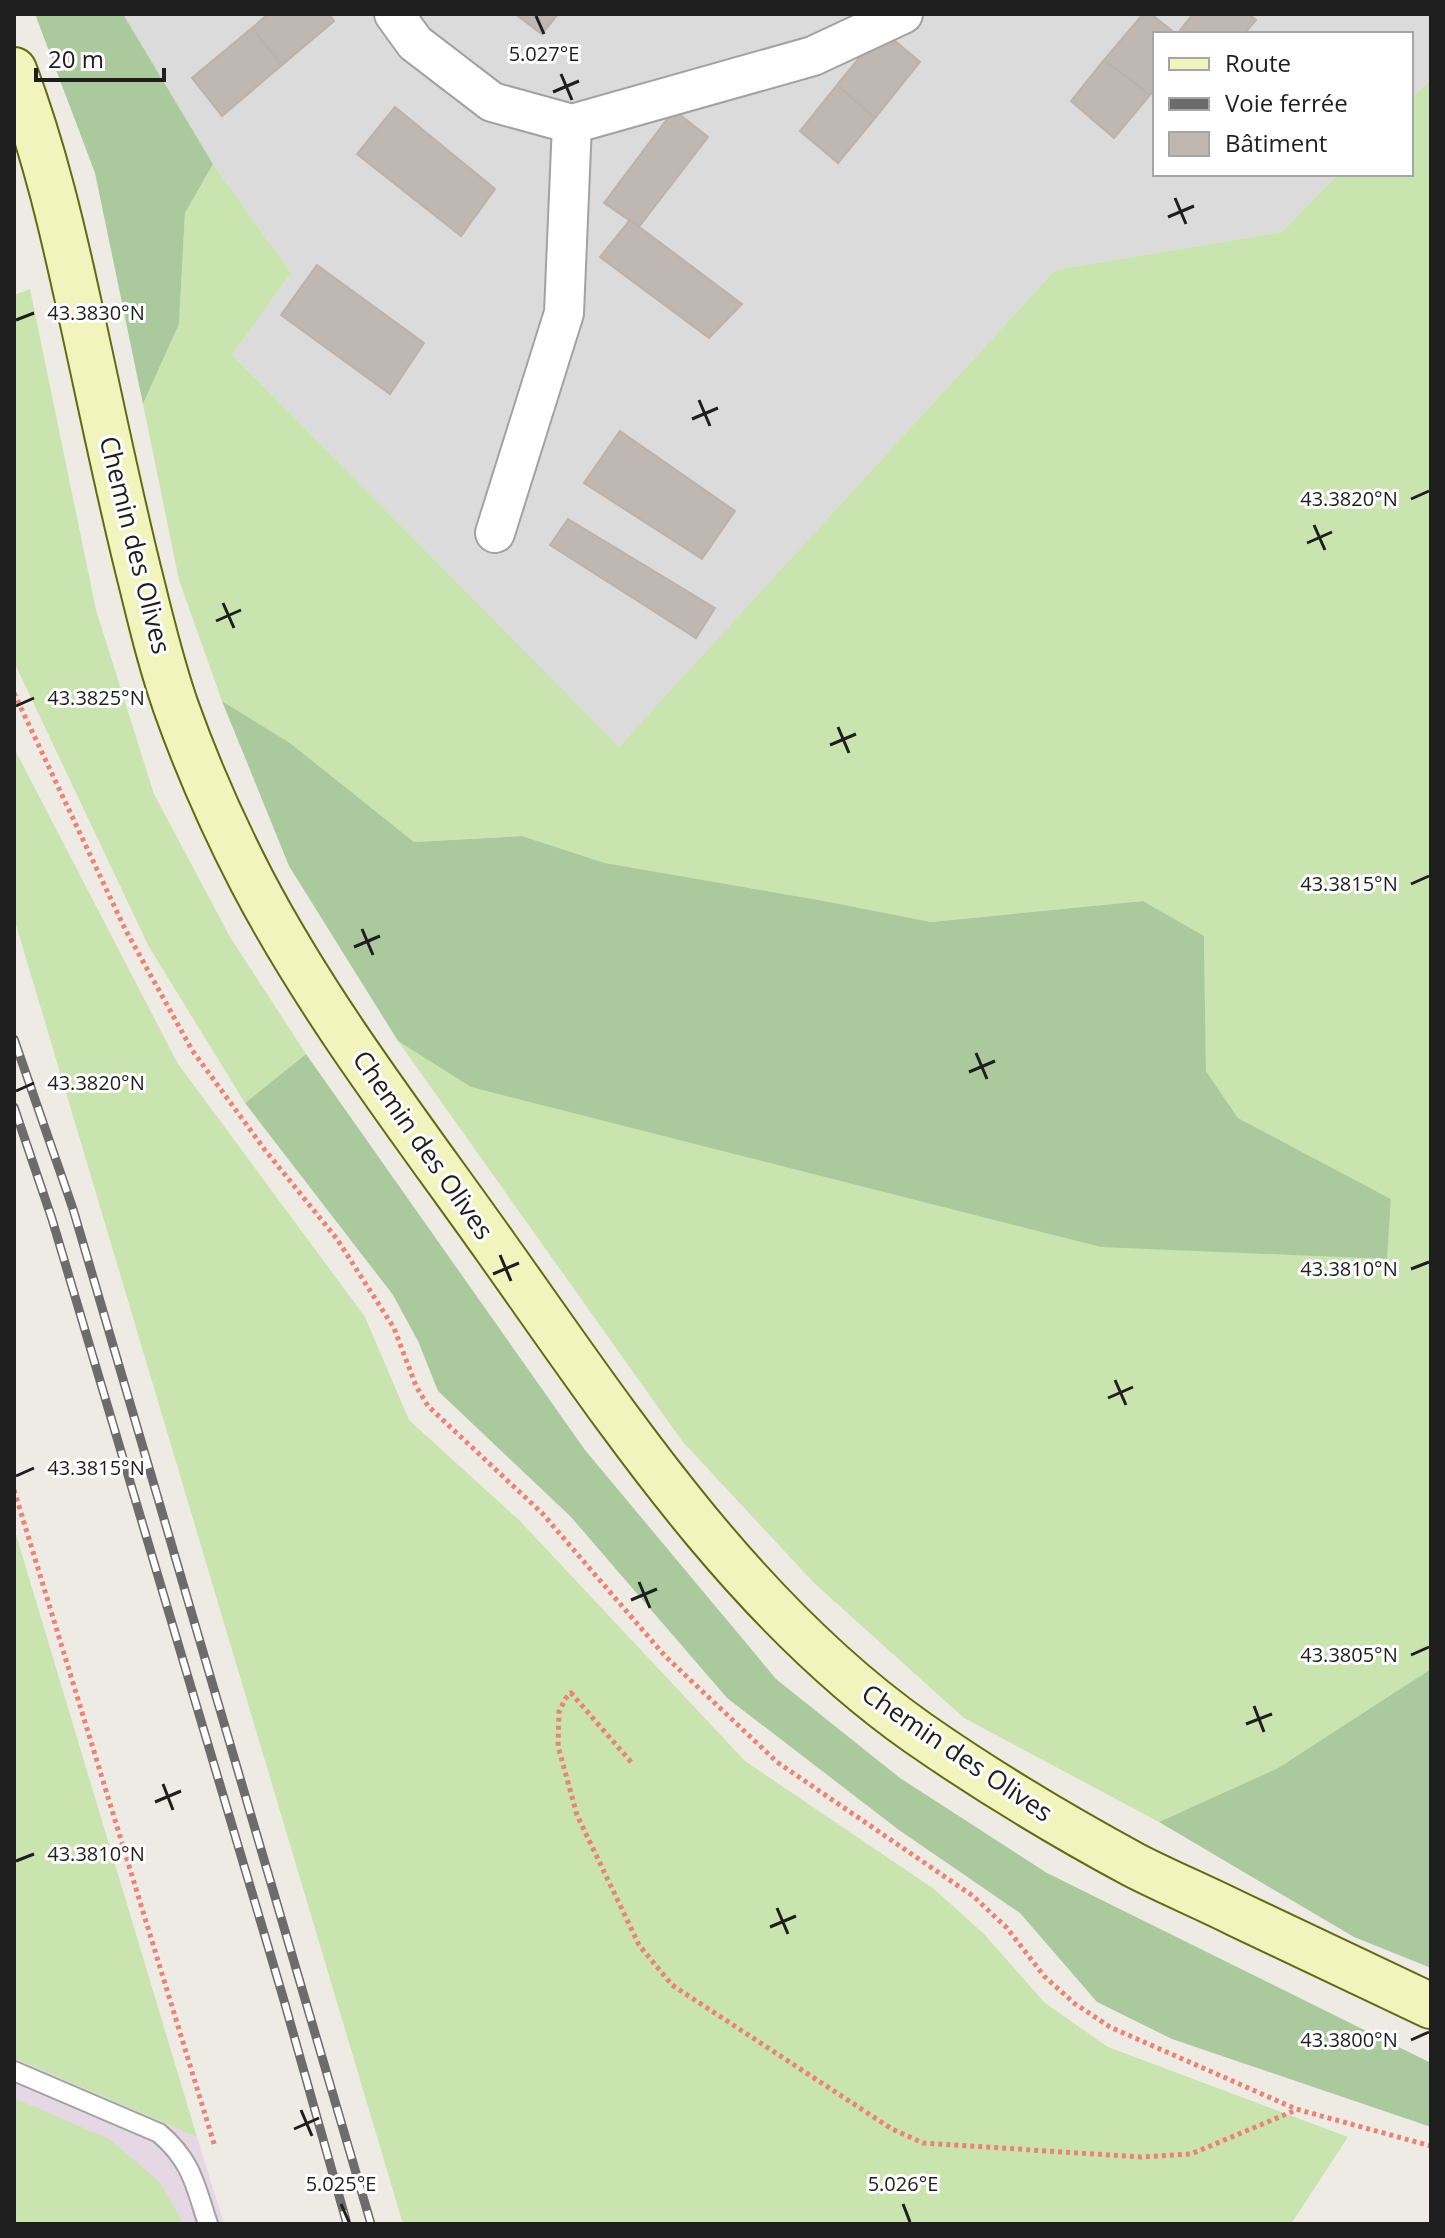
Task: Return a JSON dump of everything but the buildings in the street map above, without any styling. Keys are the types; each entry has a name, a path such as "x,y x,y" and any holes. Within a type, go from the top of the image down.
{"main road":[{"name":"Chemin des Olives","path":"14,70 52,189 149,614 175,704 215,804 253,883 341,1028 613,1412 682,1502 754,1586 838,1671 916,1731 1023,1802 1139,1867 1431,2006"}],"street":[{"path":"394,14 415,43 492,102 572,124 813,56 903,14"},
{"path":"495,533 564,313 572,124"}],"lane":[{"path":"14,2071 159,2133 176,2147 190,2170 208,2224"}],"path":[{"path":"14,693 125,929 192,1050 265,1150 337,1239 394,1328 416,1386 428,1406 542,1513 665,1656 777,1762 973,1896 1007,1928 1044,1976 1074,2003 1110,2027 1296,2109 1431,2146"},
{"path":"14,1490 215,2148"},
{"path":"631,1762 571,1693 559,1712 558,1746 577,1815 639,1945 672,1985 892,2129 923,2143 1141,2157 1191,2154 1296,2109"}],"shaded area":[{"path":"123,14 1431,14 1431,79 1413,97 1413,32 1153,32 1153,176 1336,176 1282,232 1055,270 619,748 232,355 291,273 213,164"},
{"path":"14,2058 197,2137 224,2224 14,2224"}],"green space":[{"path":"35,14 123,14 213,164 185,213 179,324 143,404 95,173"},
{"path":"1431,79 1431,1669 1278,1768 1159,1822 964,1718 814,1583 682,1441 398,1041 472,1087 1387,1258 1391,1199 1238,1118 1206,1071 1204,936 1143,901 931,922 605,863 522,836 414,842 290,743 222,701 179,580 143,404 179,324 185,213 213,164 291,273 232,355 619,747 1055,270 1282,232 1336,176 1413,176 1413,97"},
{"path":"30,289 96,610 154,794 230,937 306,1054 245,1103 149,947 14,662 14,295"},
{"path":"222,701 290,743 414,842 522,836 605,863 931,922 1143,901 1204,936 1206,1071 1238,1118 1391,1199 1387,1259 1101,1247 471,1087 398,1041 289,866"},
{"path":"14,748 178,1064 365,1317 409,1420 520,1521 745,1761 934,1889 984,1934 1045,2003 1108,2047 1348,2137 1291,2224 403,2224 14,918"},
{"path":"306,1054 585,1450 776,1679 900,1778 1047,1873 1431,2063 1431,2127 1172,2039 1097,2002 1020,1913 899,1830 727,1698 571,1517 438,1391 418,1341 393,1295 245,1103"},
{"path":"14,1528 197,2137 14,2058"},
{"path":"1431,1669 1431,1968 1354,1937 1159,1822 1278,1768"},
{"path":"14,2098 109,2139 159,2181 184,2224 14,2224"}],"railway":[{"path":"14,1039 73,1209 371,2224"},
{"path":"14,1107 52,1219 283,1997 347,2224"}]}
